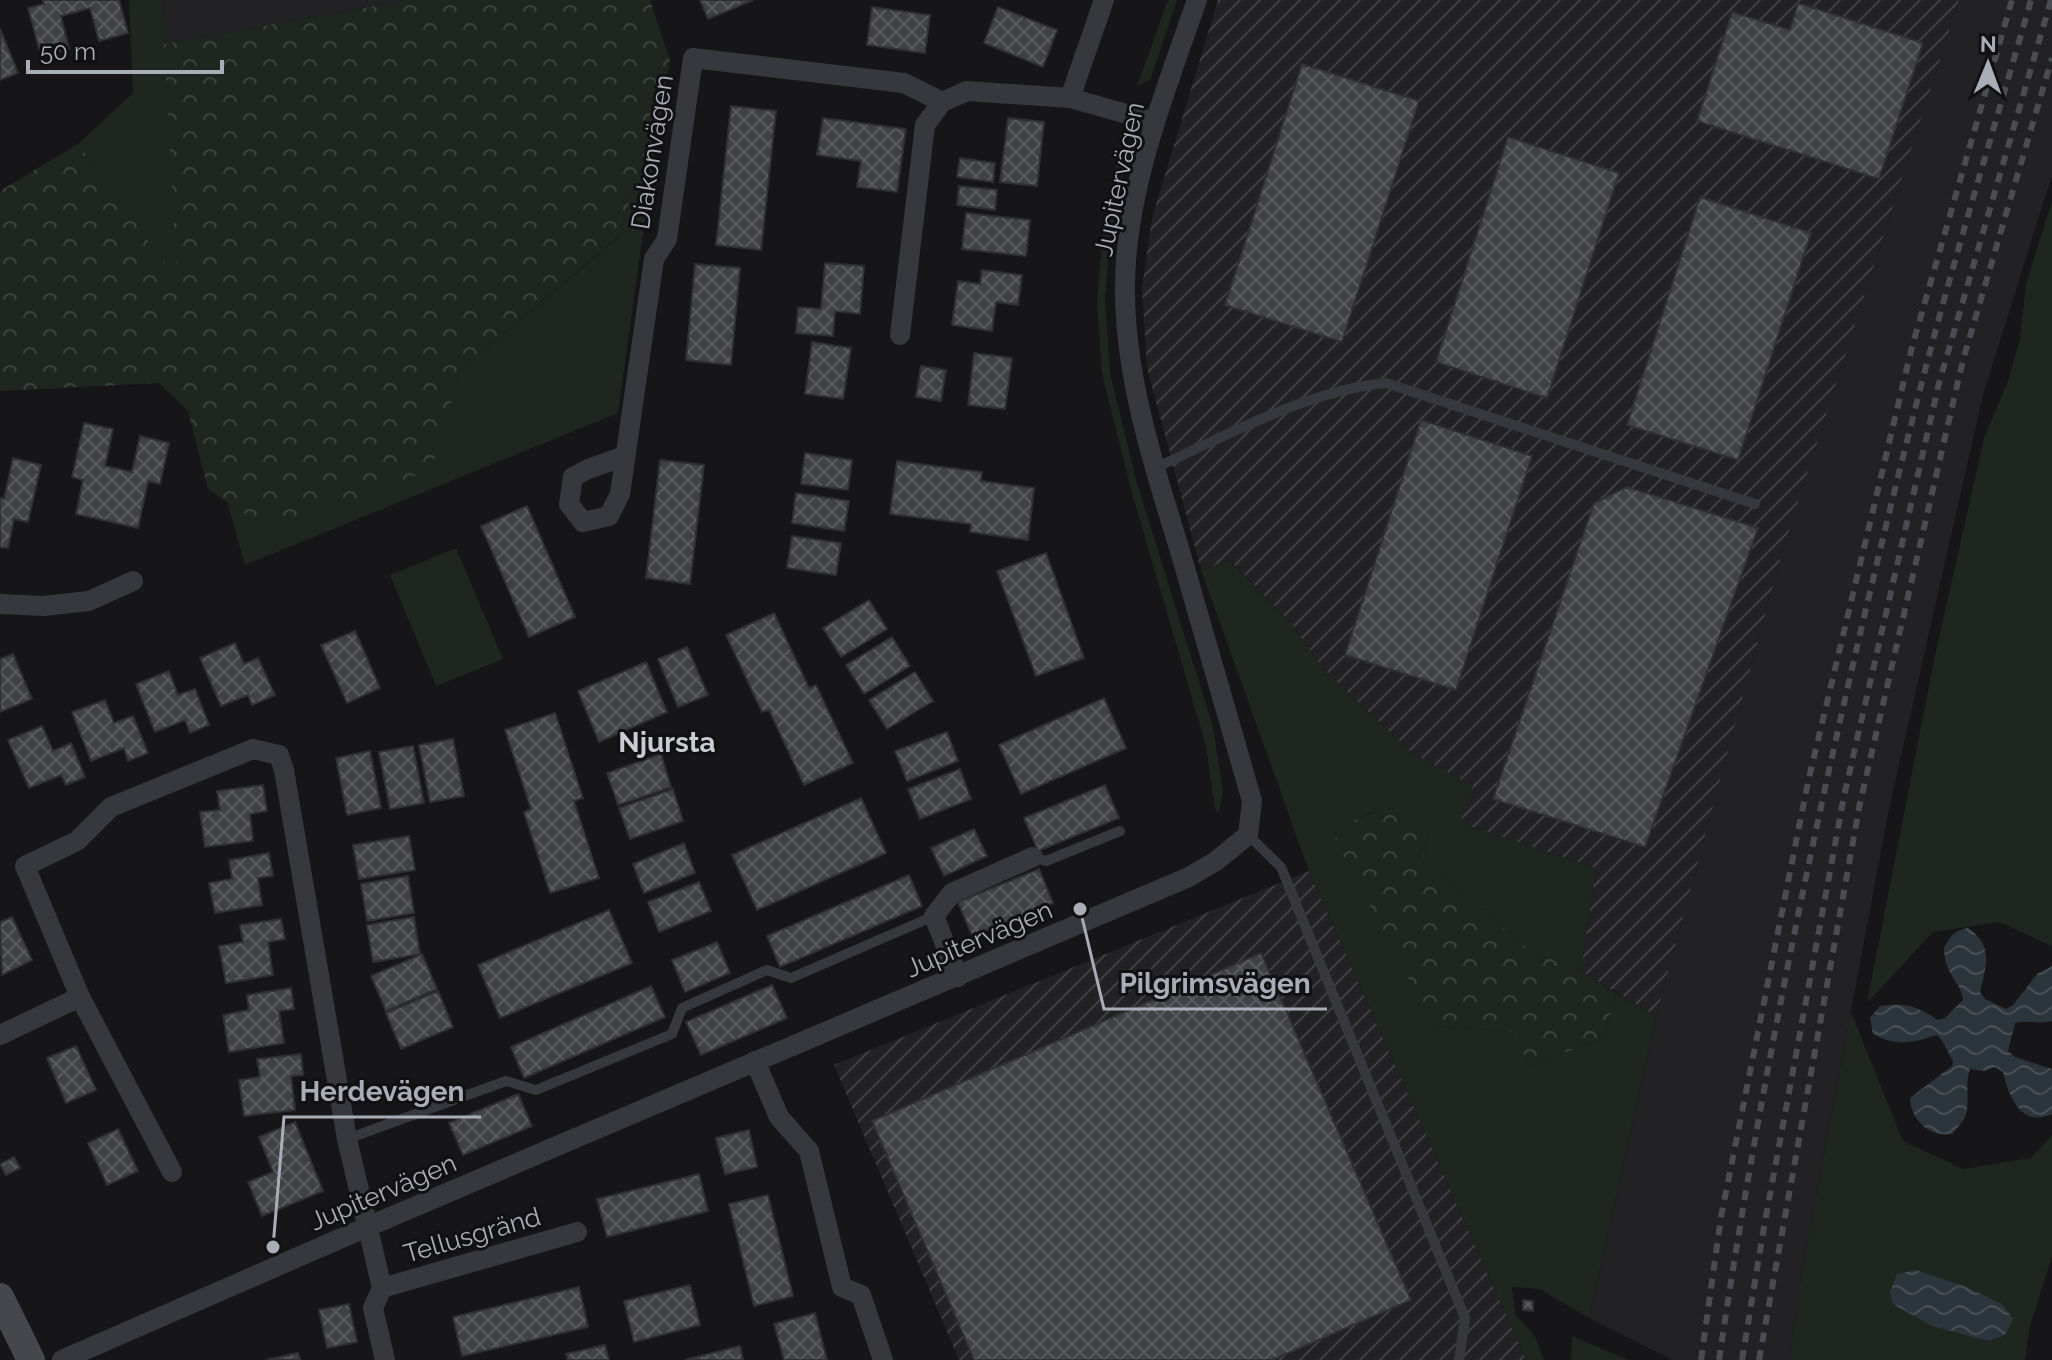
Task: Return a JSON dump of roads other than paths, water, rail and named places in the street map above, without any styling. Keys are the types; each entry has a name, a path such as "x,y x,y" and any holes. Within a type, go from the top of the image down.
{"street":[{"path":"1070,98 1104,0"},
{"name":"Jupitervägen","path":"62,1360 1189,877 1216,861 1248,835 1252,801 1155,468 1126,337 1124,283 1130,227 1155,122 1197,0"},
{"name":"Diakonvägen","path":"625,456 654,259 667,239 693,58 904,83 942,102"},
{"path":"900,335 925,125 942,102 967,91 1070,98 1155,122"},
{"path":"0,604 43,606 89,601 133,581"},
{"name":"Tellusgränd","path":"80,997 25,866 77,841 111,807 253,749 279,755 347,1139 382,1288 373,1308 385,1360"},
{"path":"958,977 934,916 952,893 1033,857"},
{"path":"0,1035 80,997 172,1172"},
{"path":"755,1061 779,1117 809,1151 842,1287 861,1295 883,1360"},
{"name":"Tellusgränd","path":"382,1288 577,1232"},
{"path":"0,1297 31,1360"}],"lane":[{"path":"1155,468 1287,410 1353,386 1386,383 1755,504"},
{"path":"1033,857 1046,861 1120,831"},
{"path":"1248,835 1281,867 1465,1318 1459,1360"},
{"path":"347,1139 506,1081 536,1090 672,1034 682,1008 767,970 791,978 934,916"}],"water":[{"path":"1968,928 1985,949 1986,965 1980,992 1985,999 2006,1009 2013,1005 2037,974 2052,966 2052,1021 2015,1023 2008,1051 2015,1057 2052,1069 2052,1114 2032,1117 2024,1113 2013,1100 2003,1072 1995,1067 1985,1071 1970,1069 1965,1117 1952,1134 1936,1133 1918,1120 1910,1098 1952,1066 1953,1061 1942,1040 1937,1035 1912,1042 1889,1041 1873,1034 1870,1018 1880,1006 1898,1005 1916,1008 1938,1020 1945,1018 1963,1000 1947,965 1944,948 1953,935"},
{"path":"1916,1270 1966,1287 2002,1304 2013,1319 2005,1335 1989,1341 1932,1326 1893,1304 1890,1292 1897,1274"}],"railway":[{"path":"1701,1360 1721,1217 1808,782 1912,347 2012,0"},
{"path":"1719,1360 1783,989 1835,744 1923,378 2031,0"},
{"path":"1742,1360 1844,796 1939,383 2051,0"},
{"path":"1759,1360 1860,803 1963,360 2052,58"}],"place":[{"name":"Pilgrimsvägen","path":"1080,909"},
{"name":"Herdevägen","path":"273,1247"}],"district":[{"name":"Njursta","path":"667,742"}]}
